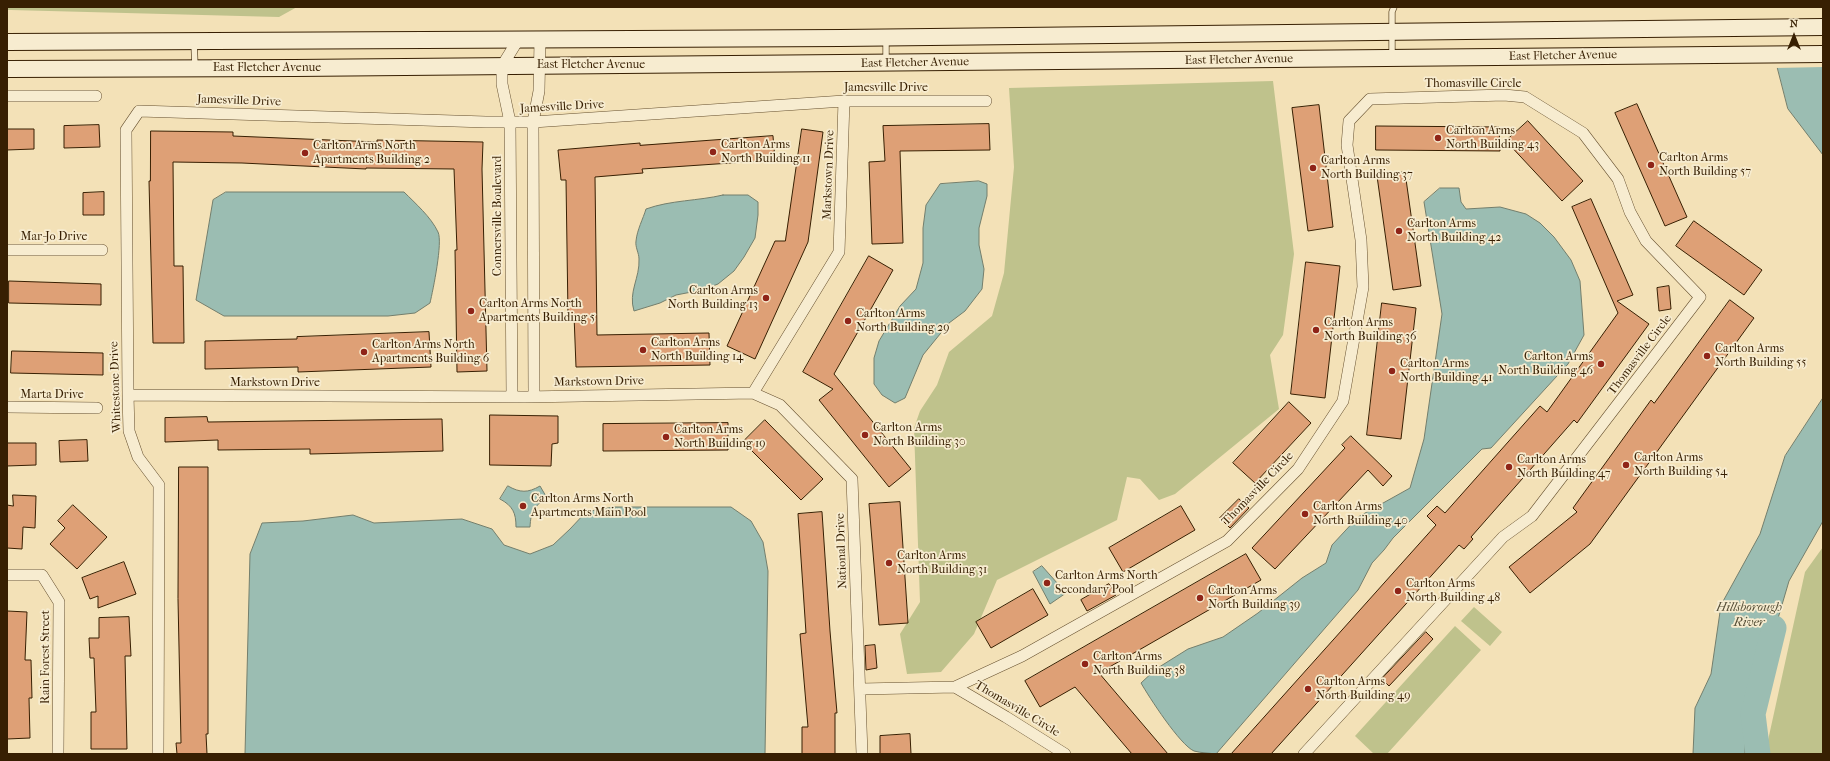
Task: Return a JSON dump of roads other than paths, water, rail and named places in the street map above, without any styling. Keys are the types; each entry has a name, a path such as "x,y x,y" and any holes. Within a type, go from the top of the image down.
{"main road":[{"name":"East Fletcher Avenue","path":"7,42 540,40 1823,27"},
{"name":"East Fletcher Avenue","path":"7,69 541,66 1823,54"}],"street":[{"path":"502,66 518,40"},
{"path":"534,396 533,122 539,91 541,66 540,40"},
{"name":"Connersville Boulevard","path":"502,66 502,84 510,122 512,397"},
{"name":"Thomasville Circle","path":"861,689 955,687 1022,656 1227,541 1298,469 1343,401 1363,287 1361,240 1347,145 1349,121 1370,99 1504,95 1526,97 1583,133 1618,179 1630,212 1646,241 1700,297 1532,516 1503,537 1304,754"},
{"path":"7,96 96,96"},
{"name":"Jamesville Drive","path":"139,111 533,122 844,101 986,101"},
{"name":"Markstown Drive","path":"128,395 512,397 753,393 827,275 839,252 844,101"},
{"name":"Whitestone Drive","path":"139,111 126,130 129,431 138,457 159,485 158,754"},
{"name":"Mar-Jo Drive","path":"7,250 102,250"},
{"name":"National Drive","path":"753,393 780,405 852,479 861,689 862,754"},
{"name":"Marta Drive","path":"7,407 97,408"},
{"name":"Rain Forest Street","path":"7,575 42,575 59,602 58,754"},
{"name":"Thomasville Circle","path":"955,687 1006,716 1065,754"}],"lane":[{"path":"1392,9 1392,58"},
{"path":"886,37 886,63"},
{"path":"194,42 195,68"}],"water":[{"path":"1762,7 1823,7 1823,155 1788,109"},
{"path":"979,181 987,184 987,196 979,228 979,245 984,269 982,289 965,311 949,323 923,355 905,398 895,403 882,395 874,384 874,358 879,341 900,306 916,289 923,263 923,228 926,205 940,184"},
{"path":"1440,188 1459,188 1461,202 1466,209 1500,207 1526,214 1540,223 1554,237 1571,260 1580,281 1584,335 1568,364 1491,448 1482,449 1393,538 1372,563 1358,590 1216,754 1194,751 1188,747 1173,731 1141,683 1156,669 1188,649 1223,637 1258,613 1302,578 1326,563 1332,545 1358,517 1410,488 1424,439 1442,314 1424,202"},
{"path":"226,192 404,192 427,216 438,232 438,255 430,303 415,313 388,316 224,316 196,300 213,200"},
{"path":"723,195 748,195 758,202 755,238 734,271 718,284 702,290 676,295 660,303 634,311 632,298 639,266 636,241 646,209 675,202"},
{"name":"Hillsborough River","path":"1823,398 1823,521 1789,581 1746,727 1745,754 1693,754 1695,708 1711,674 1721,605 1760,534 1785,456"},
{"name":"Carlton Arms North Apartments Main Pool","path":"508,486 520,491 528,491 540,486 547,498 536,507 532,513 530,527 516,527 513,510 508,504 500,499"},
{"path":"614,507 731,507 751,521 763,542 768,571 765,754 245,754 250,554 262,523 303,521 353,515 374,523 462,519 492,529 504,545 530,554 553,545 586,512"},
{"name":"Carlton Arms North Secondary Pool","path":"1042,566 1066,593 1050,604 1033,572"}],"waterway":[{"name":"Hillsborough River","path":"1758,754 1753,714 1774,628"}],"place":[{"name":"Carlton Arms North Building 43","path":"1438,138"},
{"name":"Carlton Arms North Building 11","path":"713,152"},
{"name":"Carlton Arms North Apartments Building 2","path":"305,153"},
{"name":"Carlton Arms North Building 57","path":"1651,165"},
{"name":"Carlton Arms North Building 37","path":"1313,168"},
{"name":"Carlton Arms North Building 42","path":"1399,231"},
{"name":"Carlton Arms North Building 13","path":"766,298"},
{"name":"Carlton Arms North Apartments Building 5","path":"471,311"},
{"name":"Carlton Arms North Building 29","path":"848,321"},
{"name":"Carlton Arms North Building 36","path":"1316,330"},
{"name":"Carlton Arms North Building 14","path":"643,350"},
{"name":"Carlton Arms North Apartments Building 6","path":"364,352"},
{"name":"Carlton Arms North Building 55","path":"1707,356"},
{"name":"Carlton Arms North Building 46","path":"1601,364"},
{"name":"Carlton Arms North Building 41","path":"1392,371"},
{"name":"Carlton Arms North Building 30","path":"865,435"},
{"name":"Carlton Arms North Building 19","path":"666,437"},
{"name":"Carlton Arms North Building 54","path":"1626,465"},
{"name":"Carlton Arms North Building 47","path":"1509,467"},
{"name":"Carlton Arms North Apartments Main Pool","path":"523,506"},
{"name":"Carlton Arms North Building 40","path":"1305,514"},
{"name":"Carlton Arms North Building 31","path":"889,563"},
{"name":"Carlton Arms North Secondary Pool","path":"1047,583"},
{"name":"Carlton Arms North Building 48","path":"1398,591"},
{"name":"Carlton Arms North Building 39","path":"1200,598"},
{"name":"Carlton Arms North Building 38","path":"1085,664"},
{"name":"Carlton Arms North Building 49","path":"1308,689"}]}
